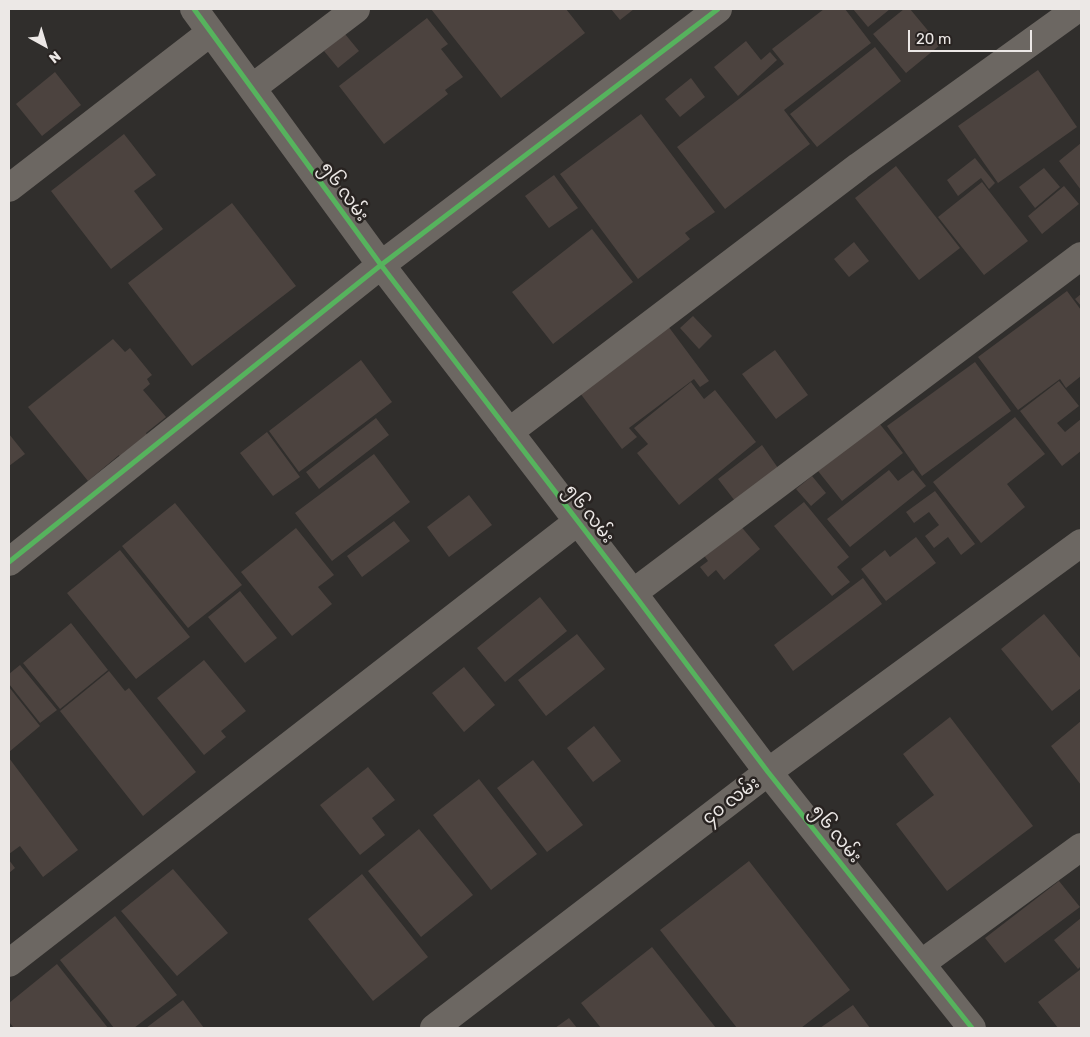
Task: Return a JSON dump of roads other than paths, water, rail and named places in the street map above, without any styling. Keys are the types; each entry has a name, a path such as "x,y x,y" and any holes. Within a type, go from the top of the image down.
{"street":[{"name":"၅၆ လမ်း","path":"194,9 380,266 633,593 768,772 972,1028"},
{"path":"252,88 356,9"},
{"path":"9,562 380,266 718,9"},
{"path":"508,432 859,166 1077,9"},
{"path":"9,188 212,32"},
{"path":"633,593 1081,256"},
{"path":"9,963 577,522"},
{"name":"၄၀ လမ်း","path":"434,1028 768,772 1081,543"},
{"path":"922,963 1081,847"}]}
